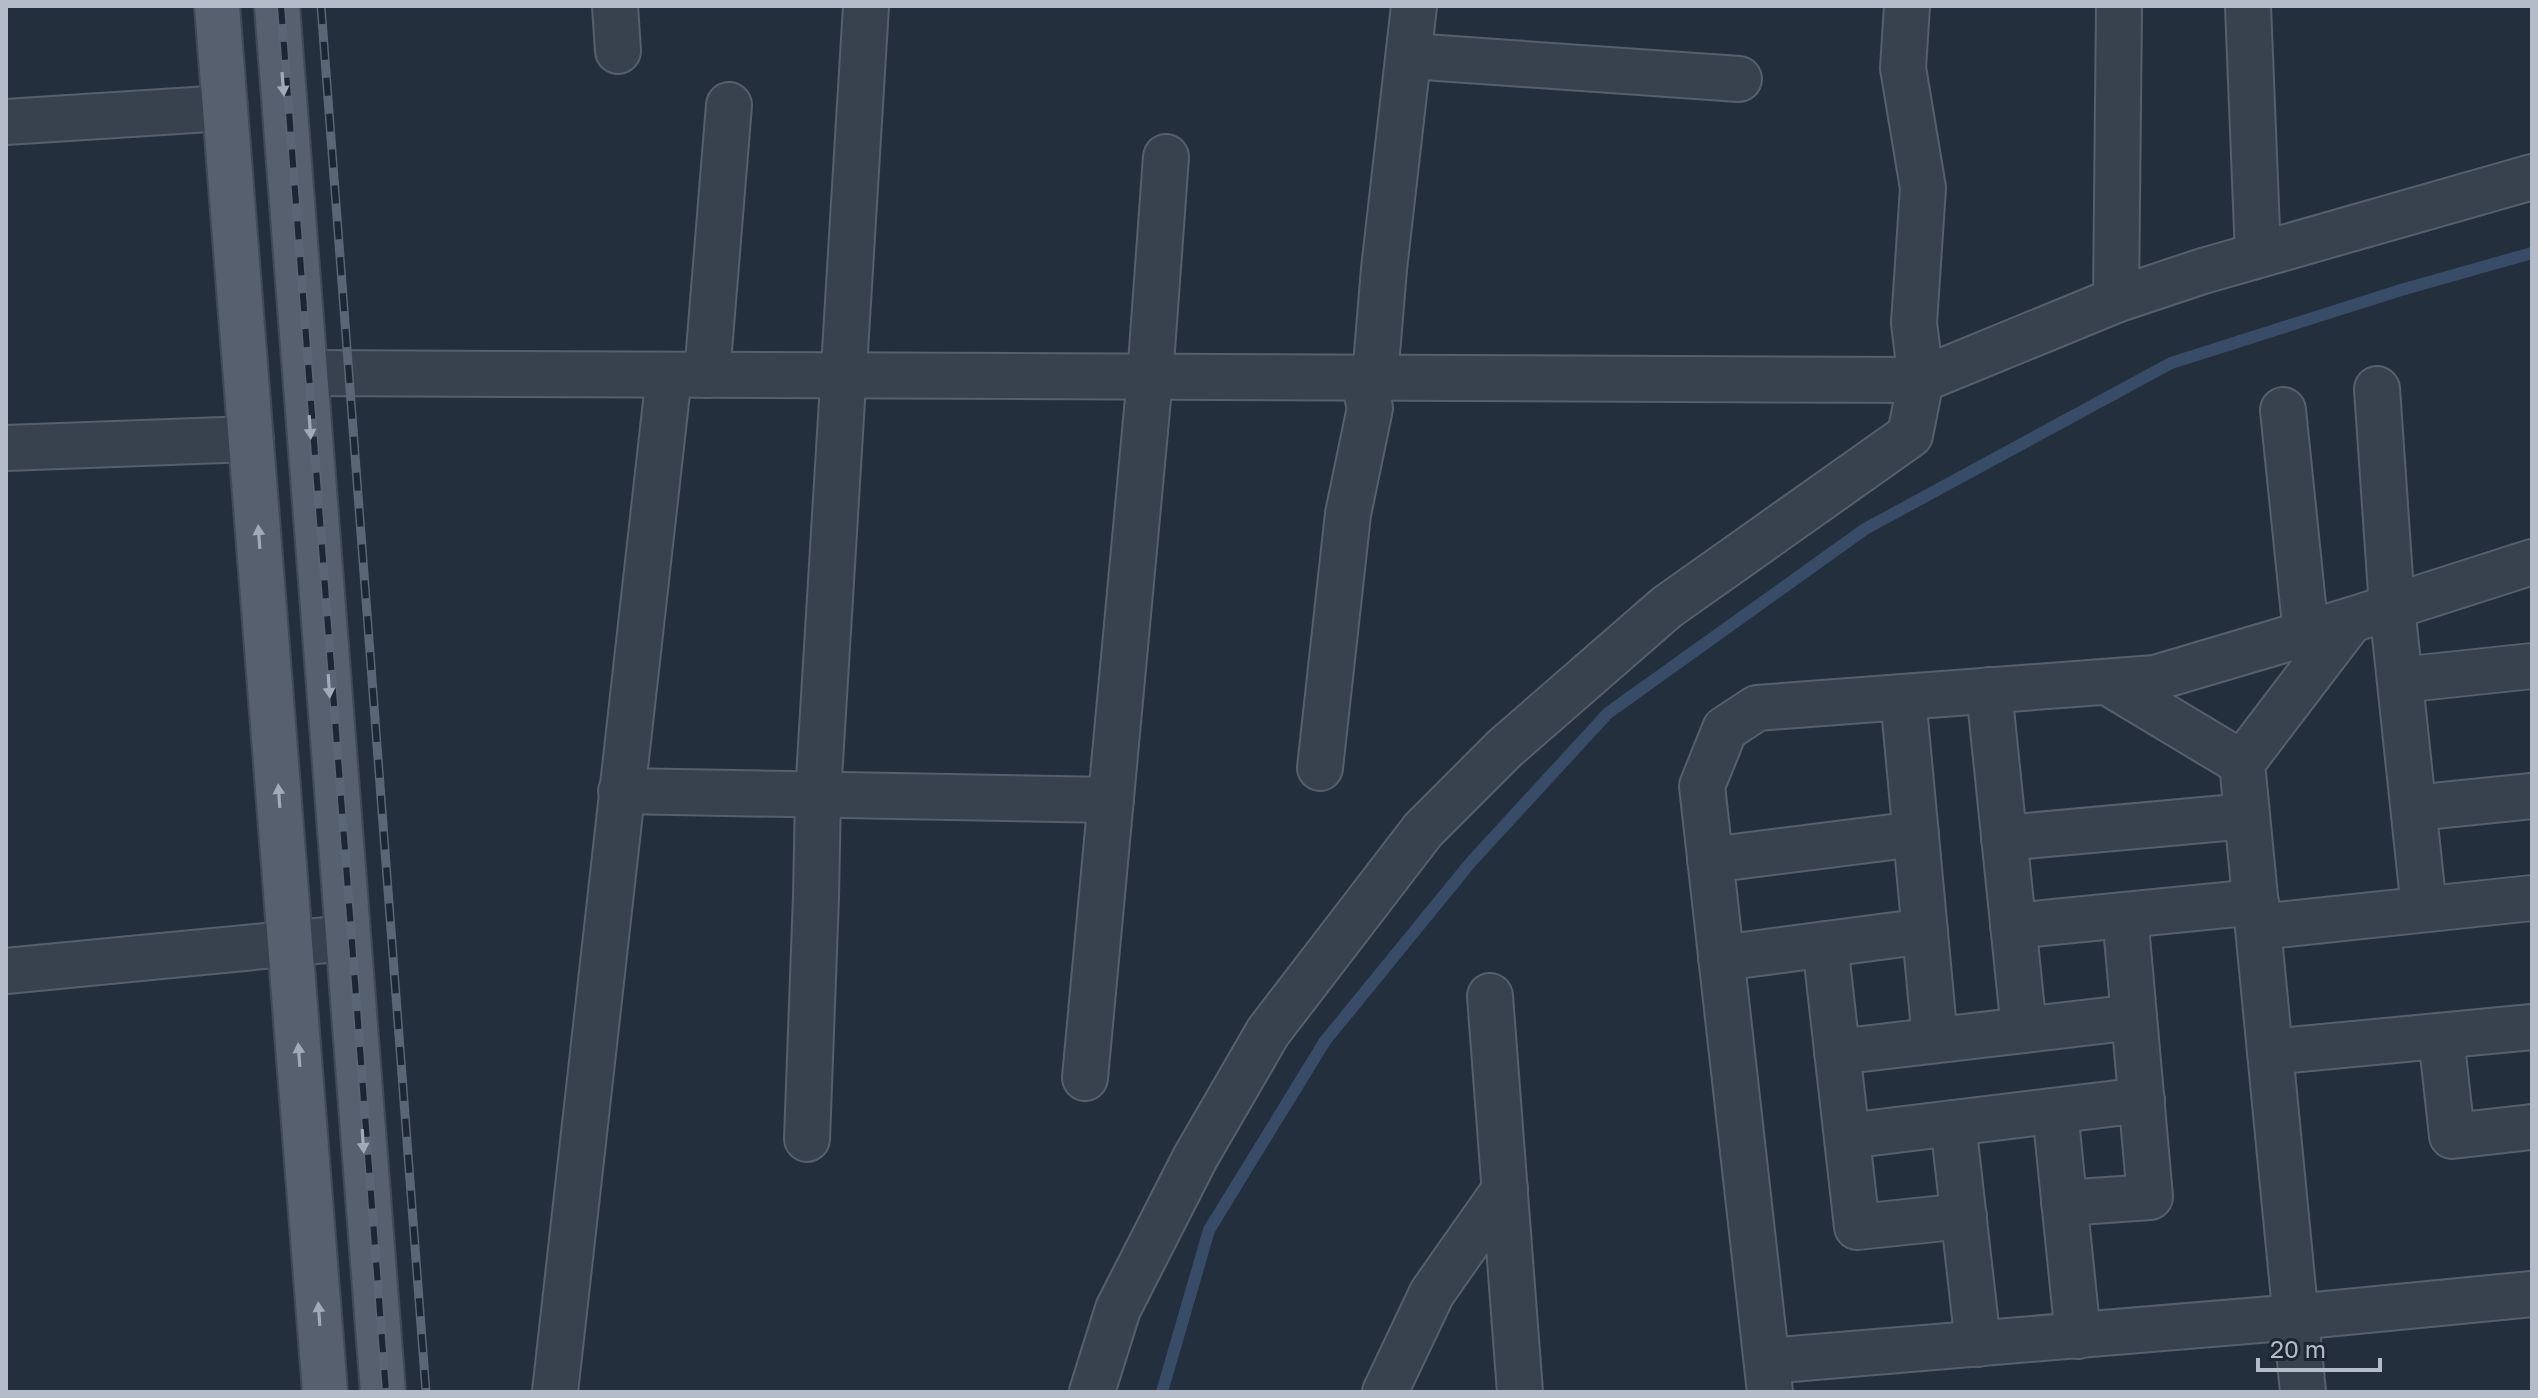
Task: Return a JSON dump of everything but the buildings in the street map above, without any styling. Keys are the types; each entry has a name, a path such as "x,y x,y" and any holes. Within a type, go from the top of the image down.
{"main road":[{"path":"217,6 325,1392"},
{"path":"277,6 383,1392"}],"street":[{"path":"615,6 618,51"},
{"path":"807,1139 818,795 866,6"},
{"path":"1320,768 1348,514 1370,408 1369,377 1414,6"},
{"path":"1092,1392 1118,1309 1195,1158 1268,1032 1423,830 1505,748 1667,607 1910,435 1921,380 1914,323 1923,188 1903,68 1907,6"},
{"path":"2116,300 2119,6"},
{"path":"2248,6 2258,255"},
{"path":"1410,56 1739,79"},
{"path":"555,1392 621,791 729,105"},
{"path":"6,122 225,108"},
{"path":"1085,1078 1150,377 1166,157"},
{"path":"306,373 1921,380 2116,300 2203,271 2532,177"},
{"path":"2377,389 2392,607 2424,909"},
{"path":"2283,410 2306,634"},
{"path":"6,448 251,439"},
{"path":"2532,562 2155,678 1757,708 1725,729 1702,786 1769,1377 1978,1344 2532,1294"},
{"path":"2303,1392 2242,763 2351,620"},
{"path":"2400,680 2532,666"},
{"path":"2107,682 2242,763"},
{"path":"1989,690 2024,1030"},
{"path":"1903,697 1935,1040"},
{"path":"621,791 1111,800"},
{"path":"2414,808 2532,796"},
{"path":"2004,838 2247,816"},
{"path":"1710,860 1916,834"},
{"path":"2013,926 2125,915 2424,909 2532,898"},
{"path":"2064,1203 2150,1197 2125,915"},
{"path":"1721,958 1925,931"},
{"path":"6,971 347,938"},
{"path":"1825,944 1857,1227 1964,1216"},
{"path":"1490,996 1520,1392"},
{"path":"1837,1052 2134,1017"},
{"path":"2270,1052 2532,1027"},
{"path":"2441,1036 2452,1136 2532,1127"},
{"path":"1847,1136 2142,1100"},
{"path":"2055,1111 2078,1336"},
{"path":"1953,1123 1978,1344"},
{"path":"1385,1392 1432,1293 1505,1189"}],"waterway":[{"path":"1162,1392 1209,1230 1325,1041 1471,862 1608,713 1865,529 2171,363 2401,290 2532,253"}],"railway":[{"path":"281,6 386,1392"},
{"path":"321,6 426,1392"}]}
